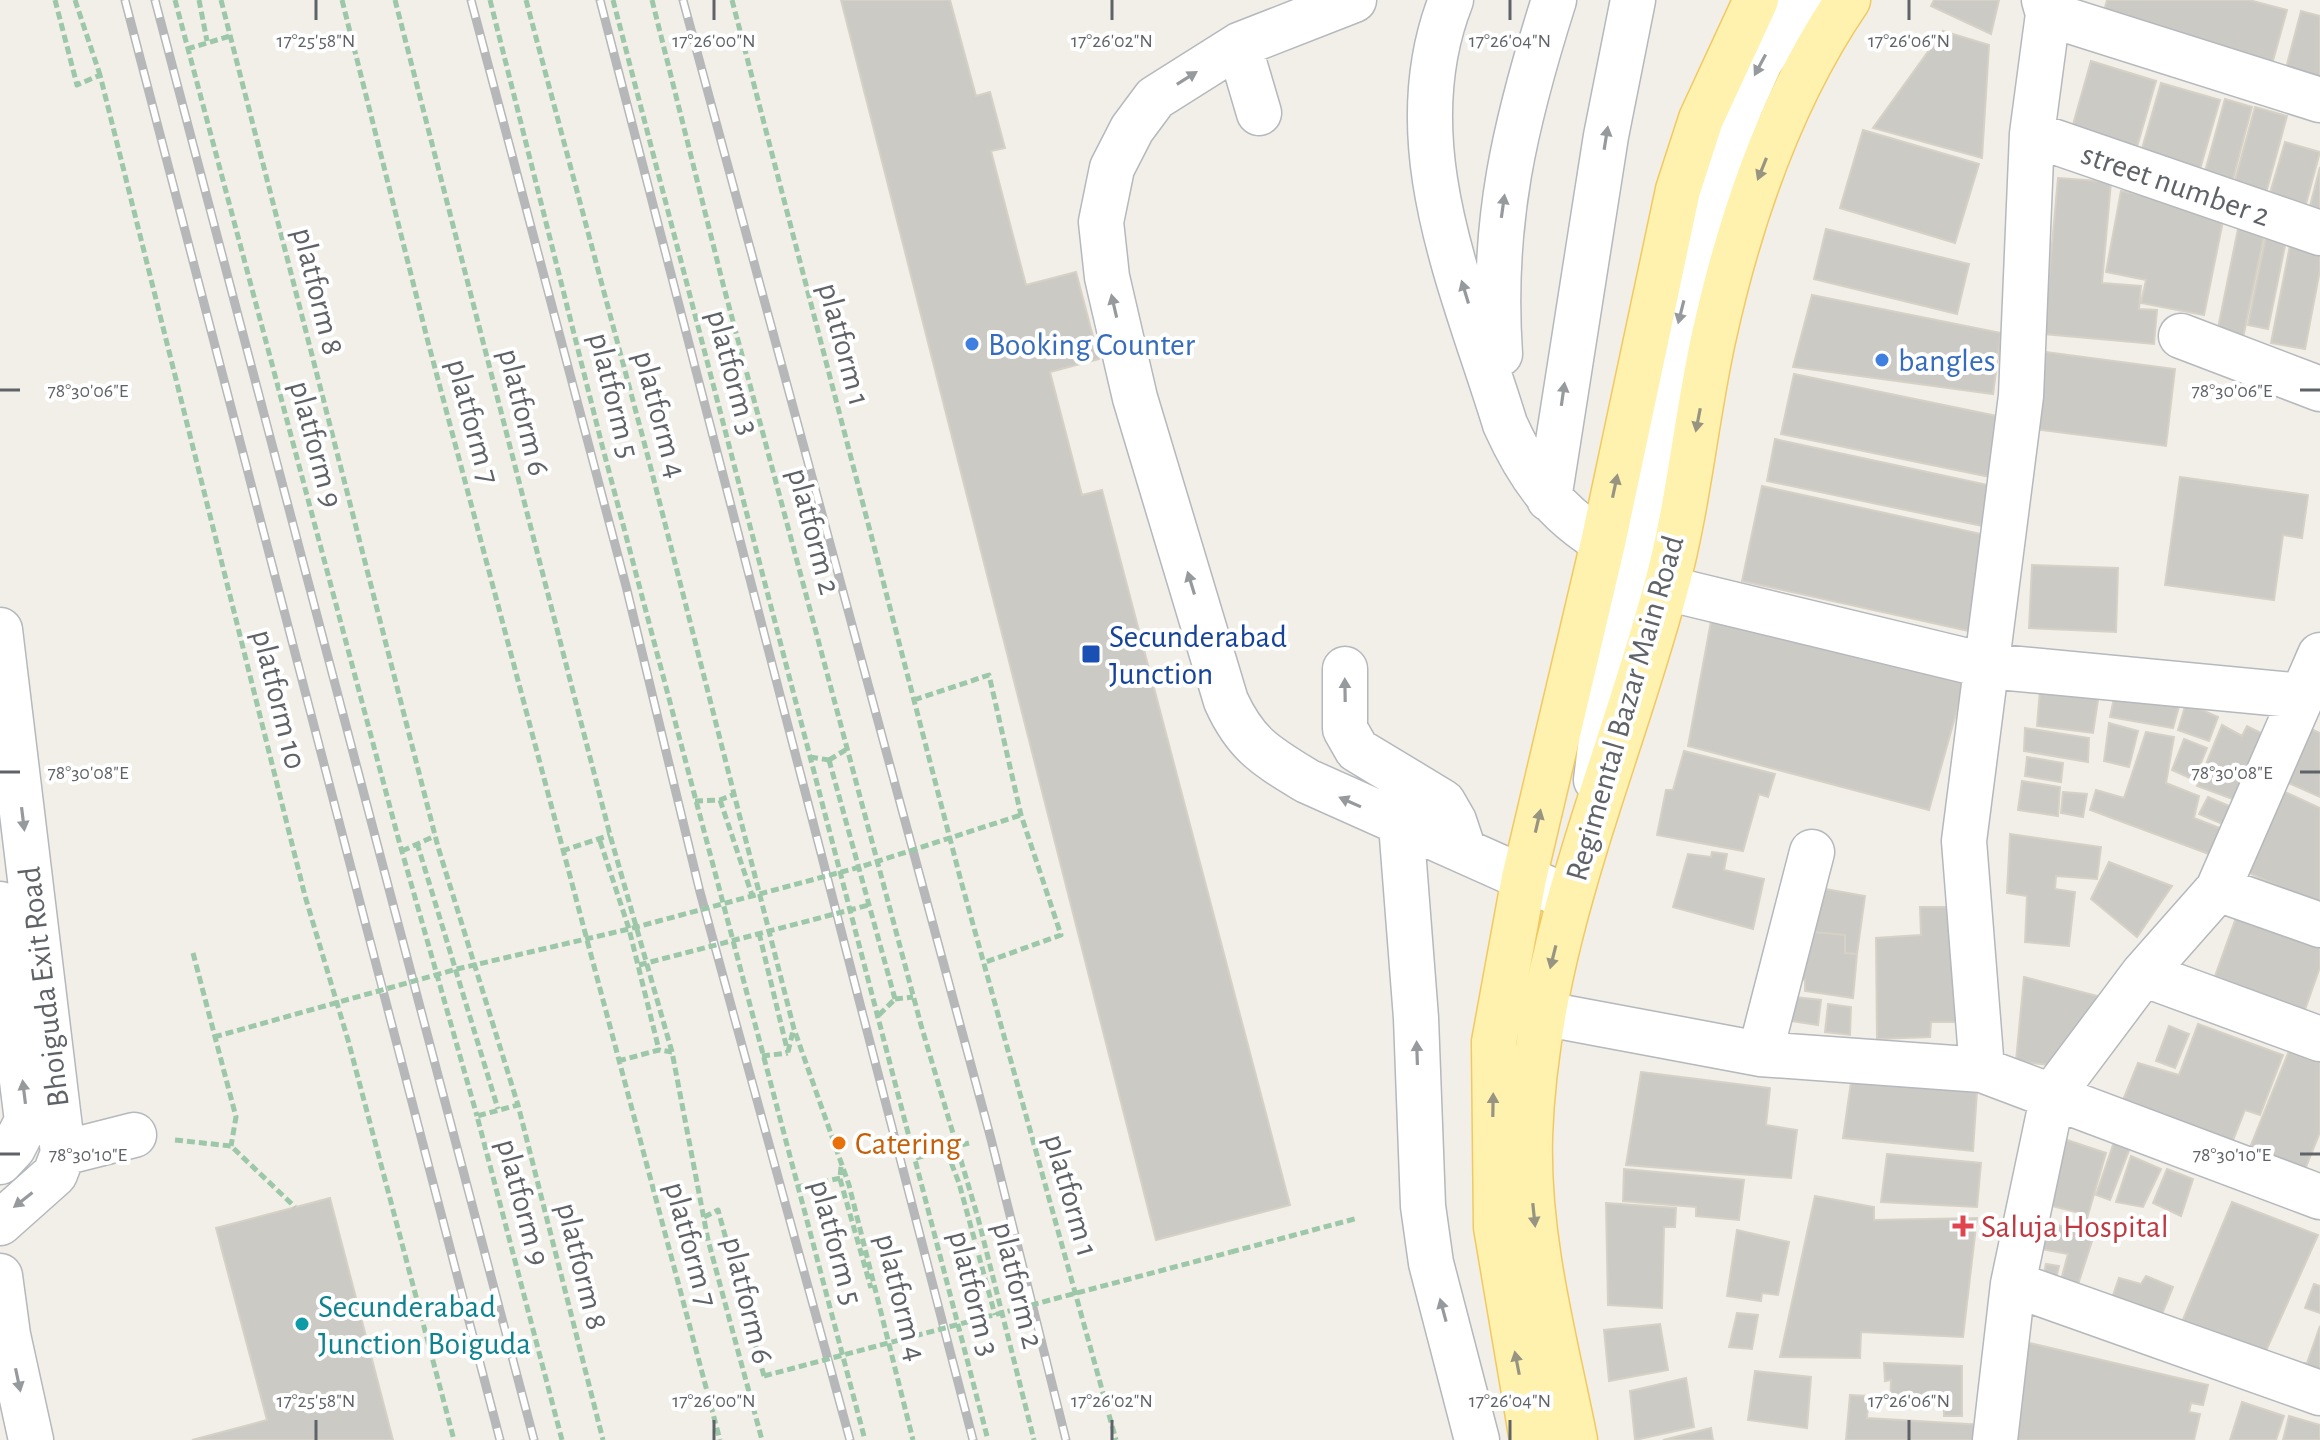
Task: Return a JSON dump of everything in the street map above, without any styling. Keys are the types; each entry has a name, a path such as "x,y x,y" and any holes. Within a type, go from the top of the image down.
{"main road":[{"name":"Regimental Bazar Main Road","path":"1532,1440 1496,1227 1492,1109 1494,1042 1524,878 1618,551 1678,190 1701,119 1756,0"},
{"name":"Regimental Bazar Main Road","path":"1575,1440 1540,1271 1533,1205 1530,1138 1541,1013 1569,898 1666,588 1714,338 1753,191 1797,88 1848,0"}],"street":[{"path":"1354,0 1239,45 1155,98 1132,129 1112,168 1101,222 1107,277 1140,413 1226,701 1240,731 1269,757 1307,781 1569,898"},
{"path":"1451,0 1433,54 1428,94 1428,138 1434,192 1505,424 1517,450 1549,499 1580,530 1618,551"},
{"path":"1505,424 1497,308 1498,244 1511,158 1554,0"},
{"path":"1549,499 1609,121 1633,0"},
{"path":"1593,821 1618,551 1721,164 1760,62 1802,0"},
{"path":"1982,1070 1964,841 2021,396 2032,134 2046,7 2320,100"},
{"path":"1239,45 1259,113"},
{"name":"street number 2","path":"2032,134 2320,233"},
{"path":"2181,336 2320,389"},
{"path":"1666,588 1988,666 2306,712"},
{"name":"Bhoiguda Exit Road","path":"0,630 63,1153 55,1174 0,1223"},
{"path":"1995,1440 2013,1284 2053,1094 2143,974 2218,889 2306,712 2320,655"},
{"path":"1345,669 1347,738 1357,750 1443,802 1454,821 1464,851"},
{"path":"1401,824 1416,1018 1423,1206 1431,1263 1477,1440"},
{"path":"1760,1054 1812,852"},
{"path":"2218,889 2320,925"},
{"path":"0,904 27,1121 13,1148 0,1162"},
{"path":"2143,974 2320,1039"},
{"path":"1541,1013 1760,1054 1982,1070 2053,1094 2320,1197"},
{"path":"63,1153 134,1135"},
{"path":"0,1276 8,1335 31,1440"},
{"path":"2013,1284 2320,1393"}],"path":[{"path":"55,0 77,85 100,75"},
{"name":"platform 10","path":"75,0 100,75 305,896 353,1055 453,1439"},
{"name":"platform 9","path":"175,0 562,1440"},
{"path":"199,0 207,41"},
{"name":"platform 8","path":"221,0 435,836 518,1105 603,1440"},
{"name":"platform 7","path":"351,0 342,1 562,851 720,1440"},
{"name":"platform 6","path":"395,0 610,835 672,1052 704,1217 762,1440"},
{"name":"platform 5","path":"490,0 695,801 865,1440"},
{"name":"platform 4","path":"526,0 794,1029 842,1166 849,1212 913,1440"},
{"name":"platform 3","path":"613,0 988,1440"},
{"name":"platform 2","path":"652,0 723,284 1034,1440"},
{"name":"platform 1","path":"732,0 983,963 1116,1440"},
{"path":"187,49 230,36"},
{"path":"914,700 989,675 1021,815 1061,935 983,963"},
{"path":"810,757 829,760 847,749"},
{"path":"829,760 895,999"},
{"path":"695,801 720,800 735,794"},
{"path":"720,800 752,895"},
{"path":"214,1037 457,969 629,929 860,867 1021,815"},
{"path":"562,851 600,841 610,835"},
{"path":"402,851 435,836"},
{"path":"600,841 629,929 659,1050"},
{"path":"417,843 498,1109 518,1105"},
{"path":"639,965 869,905"},
{"path":"759,933 788,1053 762,1056"},
{"path":"193,953 236,1117 231,1146"},
{"path":"879,1015 895,999 914,997"},
{"name":"platform 4","path":"788,1053 794,1029"},
{"path":"618,1061 659,1050 672,1052"},
{"name":"platform 9","path":"477,1116 498,1109"},
{"path":"134,1135 231,1146 295,1207"},
{"path":"916,1158 947,1152 956,1145 969,1143"},
{"name":"platform 3","path":"947,1152 959,1183 995,1315"},
{"path":"797,1187 842,1177"},
{"name":"platform 4","path":"842,1177 913,1440"},
{"name":"platform 6","path":"704,1217 718,1210 764,1376 887,1343"},
{"path":"887,1343 1358,1218"},
{"path":"444,1440 453,1439"}],"building":[{"name":"Secunderabad Junction","path":"841,0 950,0 976,96 990,92 1005,148 991,151 1026,285 1076,272 1099,359 1050,372 1082,495 1102,490 1290,1205 1156,1240"},
{"path":"1934,0 1999,0 1991,34 1931,6"},
{"path":"2107,0 2249,0 2287,10 2271,68 2101,22"},
{"path":"2301,11 2320,16 2320,82 2285,72"},
{"path":"1943,31 1989,45 1982,158 1873,128"},
{"path":"2091,61 2156,81 2135,154 2070,135"},
{"path":"2161,83 2220,100 2198,176 2139,159"},
{"path":"2225,99 2252,107 2232,183 2204,175"},
{"path":"2255,107 2287,116 2266,193 2234,184"},
{"path":"1863,130 1979,164 1955,243 1840,208"},
{"path":"2285,142 2320,152 2306,204 2270,193"},
{"path":"2320,167 2320,209 2310,206"},
{"path":"2058,178 2111,182 2102,283 2141,286 2139,309 2157,310 2154,344 2044,334"},
{"path":"2121,191 2225,211 2204,315 2141,303 2146,280 2106,272"},
{"path":"2240,219 2266,225 2242,343 2216,338"},
{"path":"2268,226 2288,231 2268,329 2248,325"},
{"path":"1826,229 1969,264 1957,314 1814,279"},
{"path":"2292,235 2320,240 2320,270 2305,349 2271,343"},
{"path":"1812,295 2001,333 1993,394 1793,367"},
{"path":"2038,351 2175,369 2166,446 2027,428"},
{"path":"1794,374 2007,418 1995,478 1781,434"},
{"path":"1775,439 1997,487 1992,528 1767,481"},
{"path":"2180,477 2308,495 2302,538 2283,535 2274,600 2165,585"},
{"path":"1762,486 1999,538 1978,633 1742,581"},
{"path":"2032,565 2118,568 2116,632 2029,628"},
{"path":"1714,605 1968,671 1929,810 1688,746"},
{"path":"2041,678 2100,687 2093,733 2037,726"},
{"path":"2116,689 2180,703 2173,728 2110,717"},
{"path":"2186,703 2218,717 2209,741 2178,730"},
{"path":"2109,723 2138,731 2129,767 2104,761"},
{"path":"2222,725 2242,736 2247,726 2267,736 2238,801 2197,786"},
{"path":"2025,728 2089,738 2088,762 2024,751"},
{"path":"2309,728 2320,733 2320,797 2286,782"},
{"path":"2146,732 2174,737 2166,783 2199,796 2194,818 2225,830 2214,856 2090,810 2096,790 2124,798"},
{"path":"2184,739 2207,748 2194,780 2172,770"},
{"path":"1684,751 1775,774 1768,797 1759,794 1743,851 1657,835 1666,790 1673,790"},
{"path":"2027,757 2063,763 2061,782 2025,776"},
{"path":"2022,781 2060,787 2058,816 2018,810"},
{"path":"2283,791 2320,808 2320,905 2247,872"},
{"path":"2063,792 2087,794 2083,817 2061,813"},
{"path":"2208,797 2234,808 2227,826 2199,814"},
{"path":"2010,834 2101,847 2097,879 2056,876 2055,889 2075,892 2069,946 2025,942 2027,896 2007,893"},
{"path":"1712,852 1727,854 1724,870 1764,879 1753,929 1673,907 1688,854 1711,857"},
{"path":"2109,862 2172,886 2137,937 2091,899"},
{"path":"1809,886 1865,896 1857,954 1845,953 1845,935 1803,931"},
{"path":"1920,907 1967,907 1964,1022 1931,1022 1930,1037 1877,1039 1876,938 1921,935"},
{"path":"2237,915 2320,944 2320,967 2300,1024 2209,993"},
{"path":"1803,931 1845,935 1845,953 1857,954 1853,998 1805,991 1805,980 1797,979"},
{"path":"2024,977 2113,1000 2065,1067 2016,1061"},
{"path":"1795,997 1821,1000 1818,1025 1791,1021"},
{"path":"1828,1004 1851,1007 1850,1035 1825,1032"},
{"path":"2198,1024 2283,1055 2260,1115 2245,1110 2228,1153 2119,1110 2138,1063 2179,1075"},
{"path":"2169,1026 2189,1034 2175,1068 2156,1061"},
{"path":"2291,1046 2320,1057 2320,1132 2302,1177 2247,1155"},
{"path":"1641,1072 1770,1088 1766,1125 1797,1130 1791,1178 1626,1165"},
{"path":"1852,1075 1977,1091 1973,1151 1843,1138"},
{"path":"2049,1134 2106,1153 2086,1222 2083,1221 2084,1214 2036,1202"},
{"path":"2115,1139 2131,1145 2110,1200 2096,1195"},
{"path":"1887,1154 1981,1163 1977,1207 1881,1202"},
{"path":"2131,1156 2161,1169 2143,1207 2116,1202"},
{"path":"1624,1169 1744,1180 1739,1220 1696,1216 1696,1207 1623,1201"},
{"path":"2167,1169 2193,1179 2181,1216 2153,1203"},
{"path":"1815,1196 1874,1207 1874,1220 1977,1218 1963,1337 1861,1332 1860,1358 1780,1357"},
{"name":"Secunderabad Junction Boiguda","path":"330,1198 393,1440 192,1440 267,1420 216,1228"},
{"path":"2232,1202 2318,1235 2261,1362 2177,1334"},
{"path":"1606,1203 1676,1208 1675,1227 1664,1227 1662,1308 1608,1305"},
{"path":"2034,1216 2093,1238 2073,1300 2040,1289 2046,1264 2059,1266 2056,1279 2061,1280 2068,1254 2026,1246"},
{"path":"1737,1230 1789,1242 1778,1295 1762,1293 1761,1301 1727,1296"},
{"path":"2146,1276 2173,1287 2156,1329 2108,1310 2119,1278 2141,1284"},
{"path":"2314,1284 2320,1286 2320,1313 2305,1308"},
{"path":"1737,1313 1758,1315 1752,1349 1729,1347"},
{"path":"1660,1324 1668,1370 1609,1381 1604,1330"},
{"path":"2320,1326 2320,1387 2294,1379 2301,1363 2307,1363"},
{"path":"2025,1342 2208,1385 2203,1405 2191,1403 2189,1412 2200,1414 2194,1440 2016,1440 2020,1419 2011,1417"},
{"path":"1884,1363 1962,1366 1962,1416 1944,1416 1944,1406 1890,1403 1891,1380 1885,1381"},
{"path":"1755,1371 1811,1377 1807,1428 1748,1420"},
{"path":"1686,1378 1694,1427 1635,1440 1630,1391"},
{"path":"1850,1395 1869,1396 1867,1418 1983,1425 1982,1440 1846,1440"},
{"path":"2242,1402 2284,1416 2276,1440 2230,1440"},
{"path":"2289,1416 2320,1425 2320,1440 2283,1440"},
{"path":"1711,1428 1713,1440 1663,1440"}],"railway":[{"path":"125,0 500,1440"},
{"path":"155,0 534,1440"},
{"path":"471,0 626,586 700,892 850,1440"},
{"path":"600,0 973,1440"},
{"path":"683,0 991,1139 1066,1440"}],"place":[{"name":"Booking Counter","path":"972,344"},
{"name":"bangles","path":"1882,360"},
{"name":"Secunderabad Junction","path":"1091,654"},
{"name":"Catering","path":"839,1143"},
{"name":"Saluja Hospital","path":"1963,1226"},
{"name":"Secunderabad Junction Boiguda","path":"302,1324"}]}
